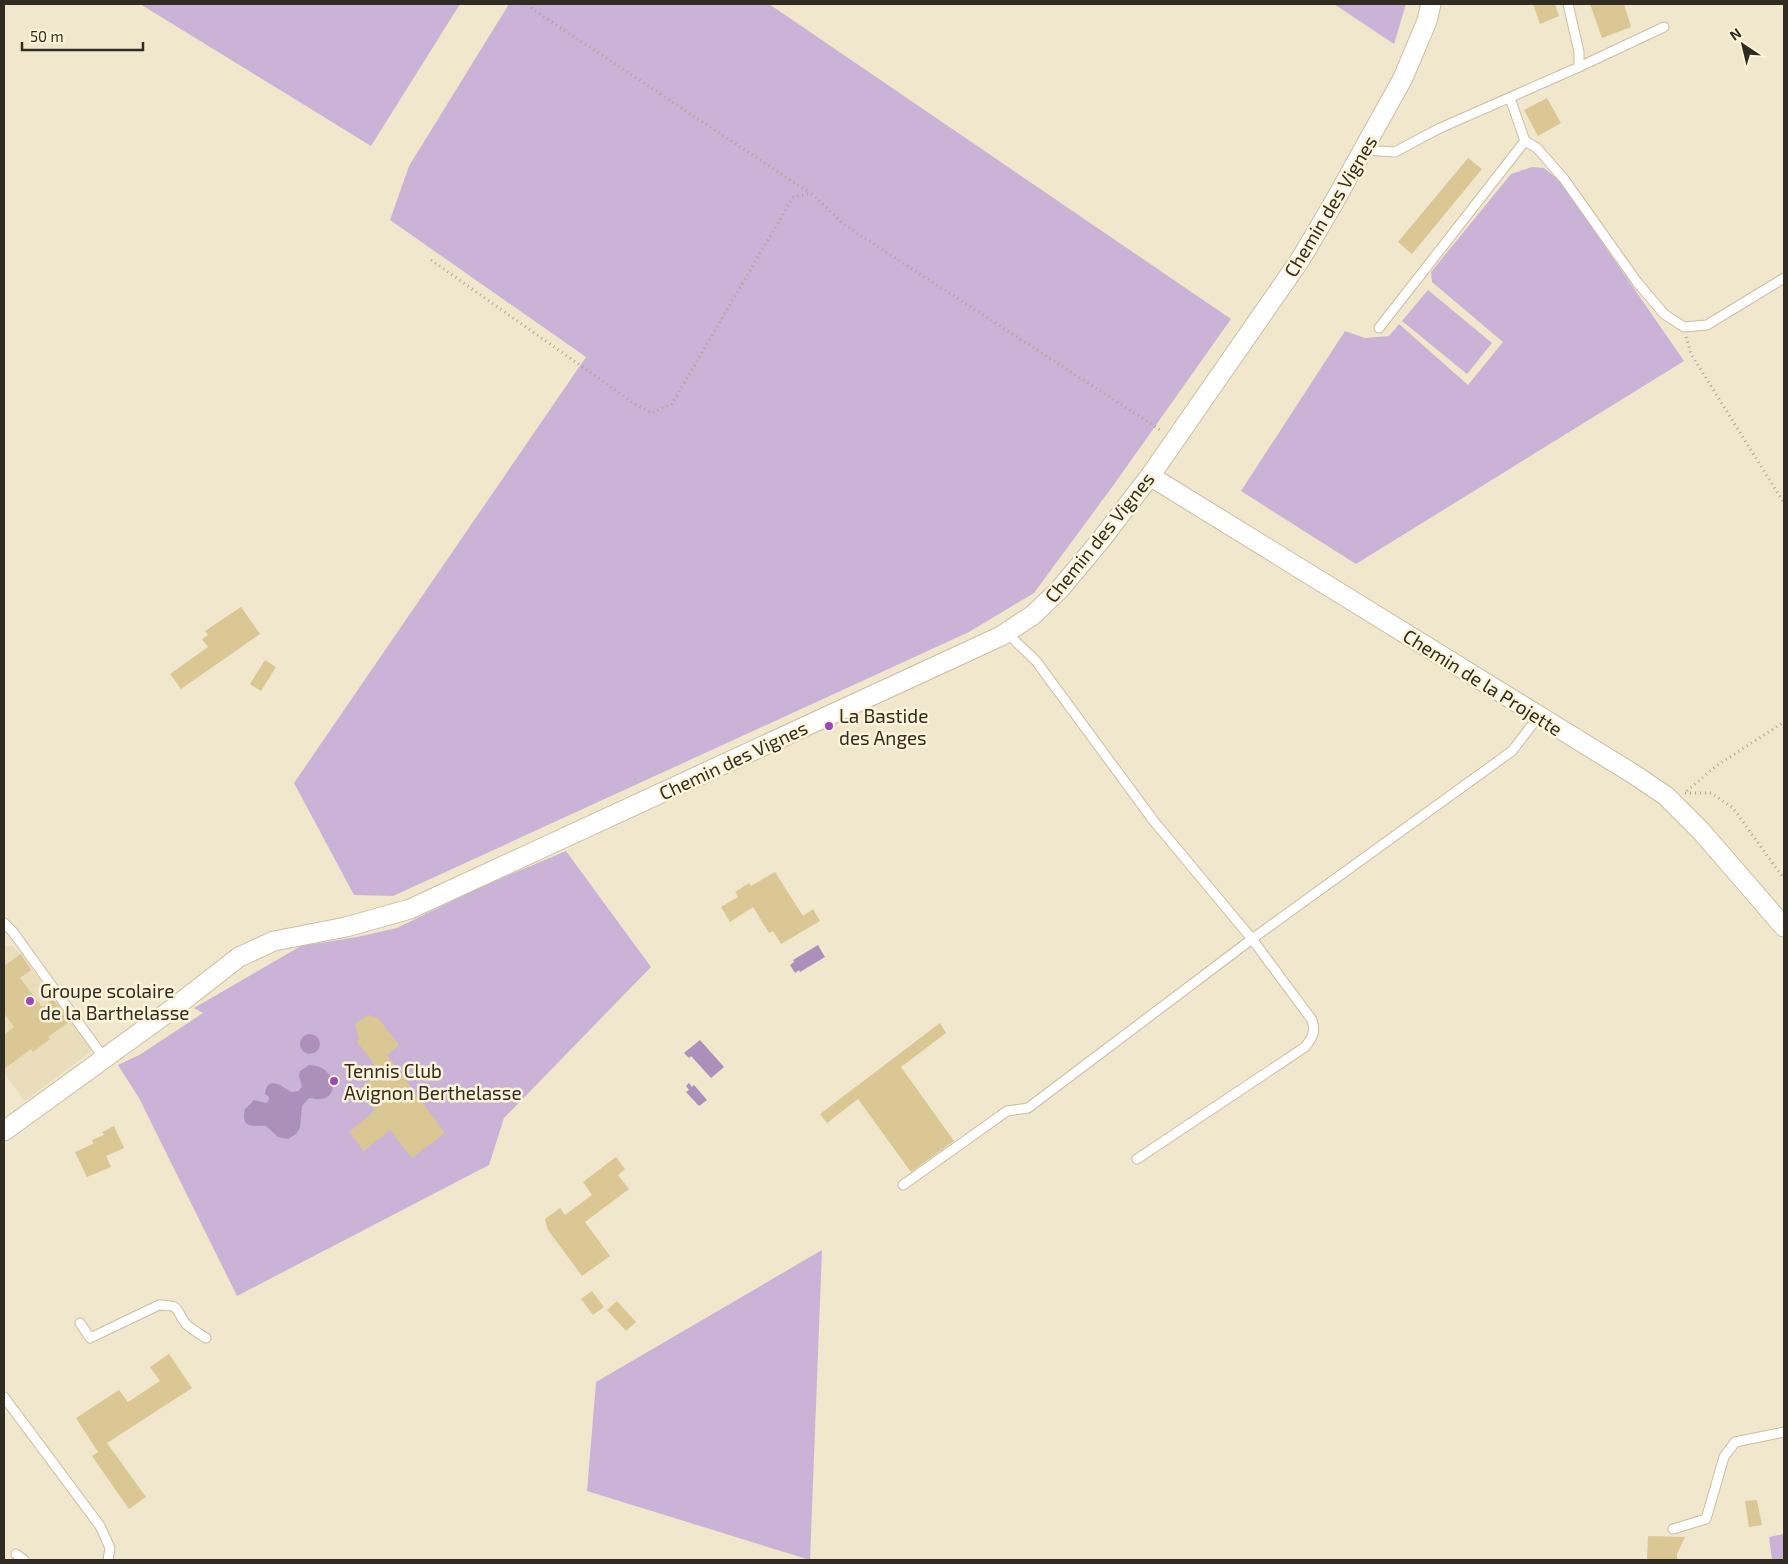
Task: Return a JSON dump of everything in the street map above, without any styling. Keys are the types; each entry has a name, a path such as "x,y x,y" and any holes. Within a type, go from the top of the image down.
{"street":[{"name":"Chemin des Vignes","path":"4,1131 239,957 274,941 346,927 410,909 1007,632 1034,615 1060,589 1150,476 1300,260 1403,78 1427,20 1431,4"},
{"name":"Chemin de la Projette","path":"1150,476 1666,796 1680,798 1701,831 1784,927"}],"lane":[{"path":"1568,4 1579,52 1579,67"},
{"path":"1363,150 1395,152 1438,129 1664,27"},
{"path":"1510,98 1525,141 1537,148 1564,179 1637,282 1664,314 1684,327 1707,325 1784,278"},
{"path":"1379,328 1525,141"},
{"path":"1007,632 1036,661 1153,820 1252,939 1312,1020 1314,1032 1304,1047 1137,1159"},
{"path":"903,1185 1007,1110 1028,1108 1252,939 1512,751 1539,716"},
{"path":"4,923 13,932 104,1058"},
{"path":"80,1323 90,1338 159,1305 170,1305 178,1309 186,1324 206,1338"},
{"path":"4,1397 100,1526 110,1548 108,1560"},
{"path":"1673,1529 1706,1519 1724,1458 1735,1442 1784,1432"},
{"path":"16,1554 24,1560"}],"path":[{"path":"528,4 535,11 811,194 846,226 1175,440"},
{"path":"432,260 635,404 652,413 672,404 793,197 811,194"},
{"path":"1684,327 1691,354 1784,503"},
{"path":"1680,798 1716,766 1784,722"},
{"path":"1680,798 1711,792 1733,808 1784,878"}],"shaded area":[{"path":"140,4 460,4 371,146"},
{"path":"509,4 769,4 1231,319 1115,483 1034,593 969,632 393,896 354,895 294,783 586,357 390,220 409,166"},
{"path":"1334,4 1406,4 1394,44"},
{"path":"1532,167 1544,168 1560,181 1684,361 1356,564 1241,491 1345,331 1365,338 1389,336 1399,324 1468,385 1503,342 1432,282 1431,272 1511,174"},
{"path":"1428,290 1492,343 1467,374 1402,321"},
{"name":"Tennis Club Avignon Berthelasse","path":"566,851 651,967 504,1118 489,1165 237,1296 139,1098 118,1065 141,1054 203,1013 194,1008 301,946 397,928 481,887"},
{"path":"818,945 825,957 795,973 790,965 794,962 793,960"},
{"name":"Groupe scolaire de la Barthelasse","path":"4,946 12,946 19,952 93,1050 25,1101 4,1073"},
{"path":"310,1034 317,1037 320,1044 317,1051 310,1054 303,1051 300,1044 303,1037"},
{"path":"700,1040 724,1067 711,1078 691,1056 689,1058 684,1053"},
{"path":"309,1065 319,1067 327,1072 333,1085 332,1092 327,1097 321,1099 308,1099 302,1106 300,1128 296,1134 288,1139 278,1137 266,1126 253,1126 246,1123 244,1120 245,1109 254,1100 266,1103 269,1100 269,1097 265,1094 266,1088 269,1085 272,1083 291,1092 298,1091 302,1087 299,1076 300,1071"},
{"path":"689,1083 692,1087 694,1085 707,1100 699,1106 686,1092 689,1090 686,1086"},
{"path":"822,1250 810,1560 587,1491 596,1382"},
{"path":"1784,1534 1784,1560 1772,1560 1769,1537"}],"building":[{"path":"1533,4 1555,4 1559,16 1540,24"},
{"path":"1590,4 1624,4 1631,27 1602,38"},
{"path":"1547,98 1561,123 1538,136 1524,110"},
{"path":"1468,158 1482,169 1412,254 1398,242"},
{"path":"241,607 260,634 181,689 170,674 208,647 202,639 208,635 205,631"},
{"path":"265,660 276,667 261,691 250,684"},
{"path":"775,872 803,916 813,909 820,921 781,944 773,931 769,933 753,907 730,922 721,907 738,897 735,892 749,883 751,886"},
{"path":"21,954 31,970 20,978 42,1007 53,999 70,1021 48,1037 50,1039 33,1052 31,1049 4,1069 4,1035 14,1027 4,1013 4,966"},
{"path":"368,1015 378,1018 399,1045 387,1055 445,1133 412,1158 390,1130 364,1151 349,1132 375,1110 359,1089 379,1074 372,1061 356,1041 359,1039 355,1024"},
{"path":"940,1023 946,1033 901,1067 954,1141 911,1172 858,1099 827,1123 820,1114"},
{"path":"114,1126 124,1148 106,1156 111,1167 87,1177 75,1152 93,1144 92,1140 104,1135 102,1132"},
{"path":"616,1157 625,1169 618,1175 629,1189 585,1222 610,1256 582,1276 548,1230 545,1219 560,1208 565,1215 592,1195 583,1182"},
{"path":"592,1291 604,1307 593,1315 581,1299"},
{"path":"617,1301 636,1322 626,1331 607,1310"},
{"path":"169,1354 192,1388 107,1443 146,1497 129,1509 92,1456 98,1452 76,1418 119,1390 128,1402 160,1381 150,1367"},
{"path":"1757,1500 1762,1525 1749,1527 1745,1501"},
{"path":"1648,1536 1685,1537 1677,1554 1677,1560 1647,1560"}],"place":[{"name":"La Bastide des Anges","path":"829,726"},
{"name":"Groupe scolaire de la Barthelasse","path":"30,1001"},
{"name":"Tennis Club Avignon Berthelasse","path":"334,1081"}]}
